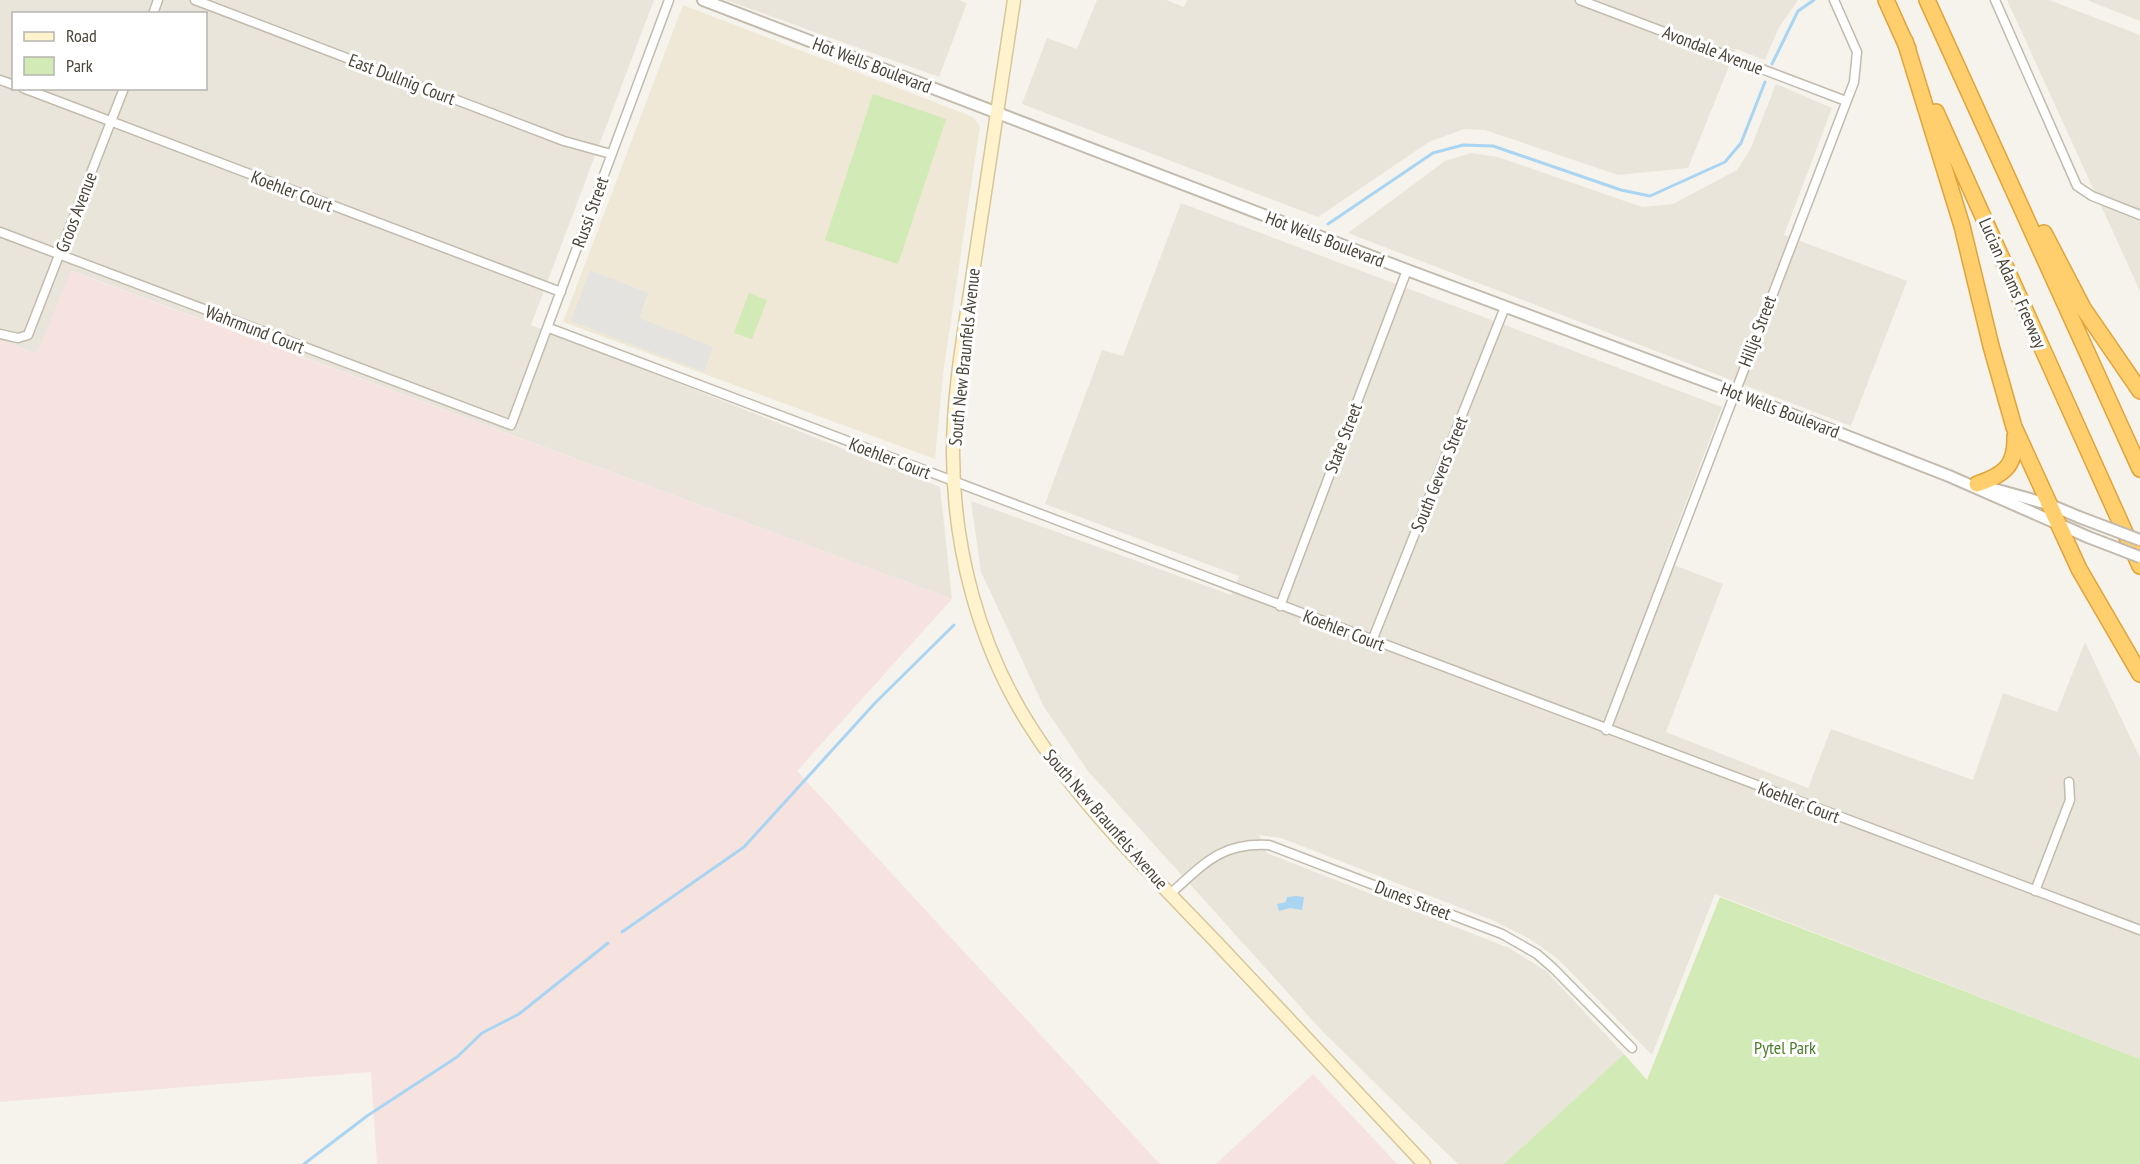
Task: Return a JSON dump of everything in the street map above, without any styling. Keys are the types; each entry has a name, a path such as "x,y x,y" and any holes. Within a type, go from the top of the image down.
{"highway":[{"name":"Lucian Adams Freeway","path":"1886,0 2140,566"},
{"path":"1928,0 2140,469"},
{"path":"1905,41 1962,226 1991,346 2014,428 2056,525 2140,674"},
{"path":"1973,100 2083,308 2140,392"},
{"path":"1977,484 1999,474 2010,465 2015,454 2014,428"}],"main road":[{"name":"South New Braunfels Avenue","path":"1014,0 955,404 953,454 955,483 968,580 983,630 1003,678 1029,724 1058,767 1170,894 1424,1164"}],"street":[{"name":"East Dullnig Court","path":"195,0 564,141 610,154"},
{"name":"Russi Street","path":"511,424 549,328 610,154 669,0"},
{"name":"Hot Wells Boulevard","path":"703,0 1407,270 1734,392 1948,476 2056,525 2140,557"},
{"name":"Avondale Avenue","path":"1580,0 1846,101"},
{"name":"Hillje Street","path":"1606,730 1854,82 1857,52 1834,0"},
{"path":"1995,0 2077,186 2091,196 2140,215"},
{"name":"Koehler Court","path":"28,90 561,292"},
{"name":"Groos Avenue","path":"0,334 18,338 28,335 123,90"},
{"name":"Wahrmund Court","path":"0,232 511,424"},
{"name":"State Street","path":"1280,606 1407,270"},
{"name":"South Gevers Street","path":"1372,641 1505,307"},
{"name":"Koehler Court","path":"549,328 1606,730 2140,930"},
{"name":"Hot Wells Boulevard","path":"1948,476 2048,504 2140,540"},
{"path":"2035,891 2070,800 2070,782"},
{"name":"Dunes Street","path":"1170,894 1212,856 1225,850 1253,844 1269,845 1502,934 1536,954 1553,968 1632,1048"}],"shaded area":[{"path":"0,0 654,0 531,325 940,487 952,599 72,271 37,354 0,340"},
{"path":"726,0 959,0 967,3 939,77"},
{"path":"1097,0 1166,0 1184,7 1187,0 1798,0 1778,29 1765,60 1736,49 1688,168 1618,175 1485,130 1464,129 1429,142 1318,217 1022,104 1047,38 1077,49"},
{"path":"2007,0 2049,0 2140,35 2140,291"},
{"path":"2140,0 2140,21 2089,1"},
{"path":"683,5 973,117 980,126 943,374 935,459 563,322"},
{"path":"1776,84 1832,108 1784,235 1907,281 1851,426 1348,233 1445,161 1471,153 1498,157 1642,207 1673,204 1737,170 1750,150"},
{"path":"1181,203 1722,407 1664,561 1723,584 1666,732 1808,788 1831,729 1973,780 2003,693 2057,712 2085,642 2140,758 2140,1059 1715,894 1652,1055 1558,959 1530,939 1492,920 1281,838 1259,835 1267,853 1509,948 1546,971 1624,1054 1504,1164 1458,1164 1324,1033 1088,771 1044,707 981,572 971,501 1231,595 1239,576 1045,504 1102,350 1123,356"},
{"path":"590,270 648,293 639,318 713,347 704,372 571,321"},
{"path":"71,271 952,599 797,771 1160,1164 377,1164 371,1072 0,1102 0,340 37,354"},
{"path":"1313,1074 1397,1164 1216,1164"}],"green space":[{"path":"873,94 946,119 898,264 825,240"},
{"path":"749,293 767,300 752,339 734,333"},
{"name":"Pytel Park","path":"1720,897 2140,1059 2140,1164 1504,1164 1624,1054 1647,1080"}],"water":[{"path":"1287,897 1304,897 1302,910 1290,908 1279,911 1277,904 1286,902"}],"waterway":[{"path":"1772,64 1798,11 1814,0"},
{"path":"1328,224 1433,153 1463,145 1493,146 1621,190 1650,196 1725,162 1741,143 1765,82"},
{"path":"622,932 744,847 875,703 954,625"},
{"path":"304,1164 367,1116 457,1057 482,1033 519,1014 608,943"}]}
